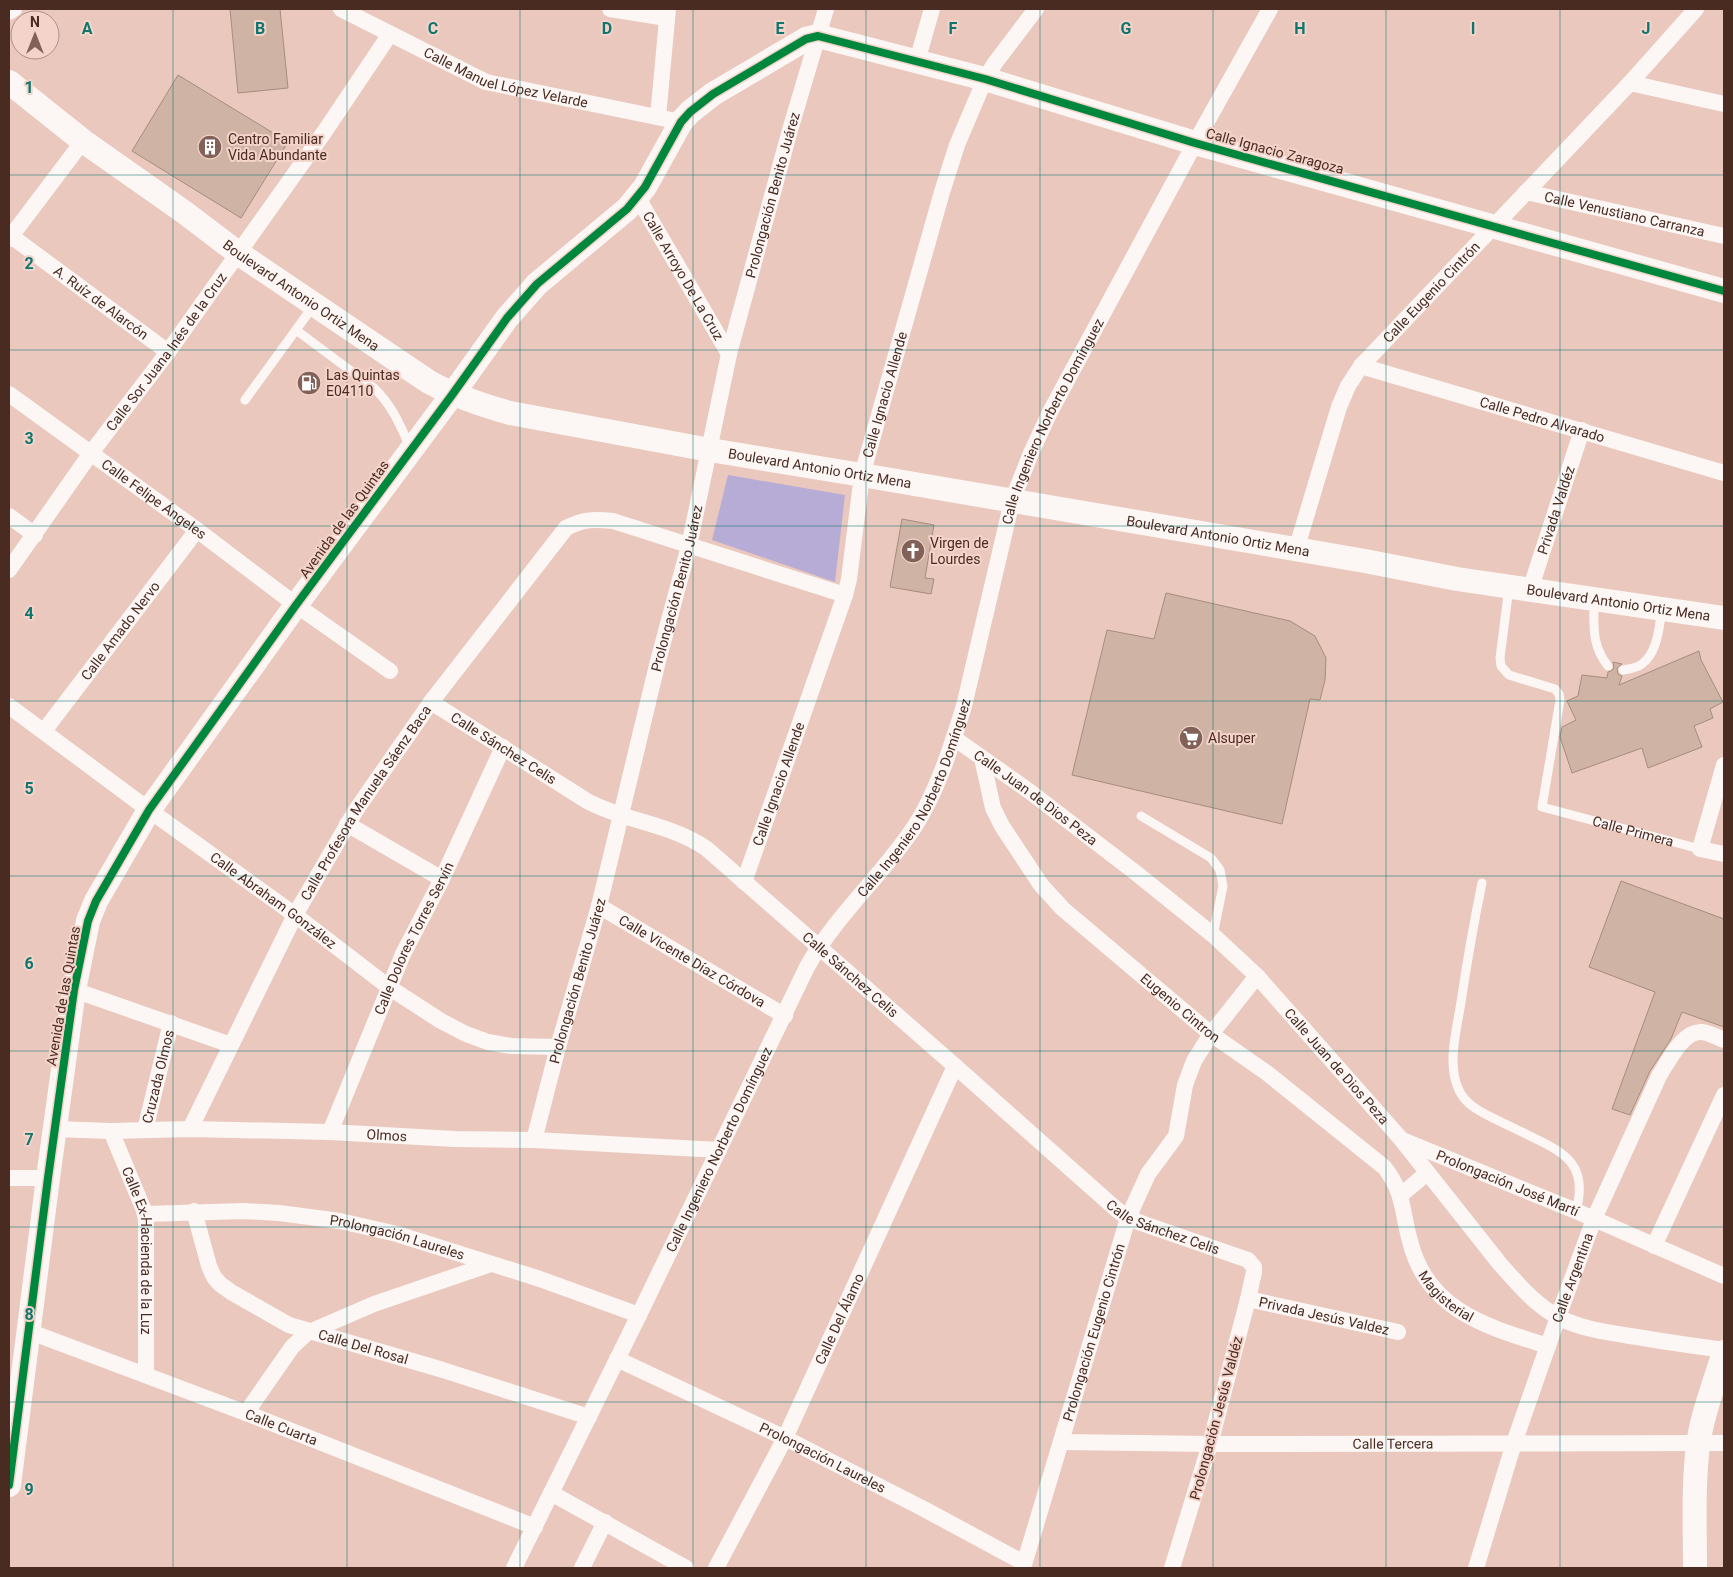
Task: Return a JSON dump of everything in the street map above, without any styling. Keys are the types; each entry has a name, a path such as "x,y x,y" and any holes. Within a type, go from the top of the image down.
{"street":[{"path":"9,12 14,9"},
{"name":"Calle Manuel López Velarde","path":"341,9 486,82 669,119"},
{"path":"610,9 668,13 669,119"},
{"name":"Prolongación Benito Juárez","path":"534,1140 598,906 658,661 689,546 729,354 790,130 826,9"},
{"path":"917,61 932,9"},
{"name":"Calle Ignacio Allende","path":"744,882 845,595 850,571 862,475 942,192 957,146 985,79 1036,9"},
{"name":"Calle Ingeniero Norberto Domínguez","path":"514,1568 819,947 914,828 924,811 954,738 964,706 1012,501 1031,453 1050,412 1195,143 1270,9"},
{"name":"Calle Eugenio Cintrón","path":"1296,550 1339,407 1348,386 1361,366 1630,83 1696,9"},
{"name":"Calle Sor Juana Inés de la Cruz","path":"9,570 91,453 168,352 325,131 390,34"},
{"name":"Calle Ignacio Zaragoza","path":"818,36 985,79 1195,143 1342,182 1492,227 1724,291"},
{"name":"Avenida de las Quintas","path":"9,1485 74,990 88,921 96,901 149,810 296,605 452,395 506,318 537,284 638,198 654,174 669,119 690,112 713,94 806,39 818,36"},
{"name":"Boulevard Antonio Ortiz Mena","path":"9,82 83,141 184,212 238,253 429,382 452,395 478,405 510,413 710,450 1520,589 1724,618"},
{"path":"1630,83 1724,104"},
{"path":"10,238 83,141"},
{"name":"Calle Venustiano Carranza","path":"1526,192 1724,236"},
{"name":"Calle Arroyo De La Cruz","path":"638,198 729,354"},
{"name":"A. Ruíz de Alarcón","path":"10,238 168,352"},
{"name":"Calle Pedro Alvarado","path":"1361,366 1724,473"},
{"name":"Calle Felipe Ángeles","path":"9,394 197,530 296,605 390,671"},
{"name":"Privada Valdéz","path":"1520,589 1582,430"},
{"path":"9,516 35,535"},
{"name":"Calle Profesora Manuela Sáenz Baca","path":"190,1129 295,915 347,824 431,702 566,528 581,521 594,519 613,521 689,546"},
{"name":"Calle Amado Nervo","path":"44,731 197,530"},
{"path":"689,546 845,595"},
{"name":"Calle Sánchez Celis","path":"431,702 605,811 680,833 696,840 1116,1209 1128,1218 1248,1260 1254,1267"},
{"name":"Calle Abraham González","path":"9,706 295,915 390,988 441,1021 473,1037 488,1042 511,1046 558,1047"},
{"name":"Calle Juan de Dios Peza","path":"954,738 1029,791 1136,873 1213,935 1256,976 1400,1139 1500,1264 1529,1294 1558,1317 1578,1326 1724,1351"},
{"name":"Calle Dolores Torres Servín","path":"330,1132 407,946 442,879 503,747"},
{"name":"Eugenio Cintron","path":"982,758 993,808 1002,826 1050,896 1063,910 1211,1034 1267,1073 1384,1167 1392,1177 1401,1195"},
{"path":"1700,849 1724,765"},
{"path":"347,824 442,879"},
{"name":"Calle Primera","path":"1700,849 1724,854"},
{"name":"Calle Vicente Díaz Córdova","path":"598,906 785,1016"},
{"name":"Prolongación Eugenio Cintrón","path":"1023,1566 1062,1442 1128,1218 1148,1174 1176,1136 1189,1072 1194,1061 1211,1034 1256,976"},
{"path":"74,990 231,1045"},
{"name":"Cruzada Olmos","path":"145,1130 171,1023"},
{"name":"Calle Argentina","path":"1476,1568 1514,1443 1594,1219 1659,1076 1682,1041 1693,1033 1705,1032 1724,1040"},
{"name":"Calle Del Álamo","path":"716,1568 785,1438 955,1066"},
{"path":"1654,1246 1724,1095"},
{"name":"Olmos","path":"55,1129 330,1132 719,1150"},
{"name":"Calle Ex-Hacienda de la Luz","path":"112,1131 145,1214 146,1375"},
{"name":"Prolongación José Martí","path":"1400,1139 1576,1211 1724,1276"},
{"path":"1401,1195 1427,1173"},
{"path":"11,1175 48,1178"},
{"name":"Magisterial","path":"1401,1195 1411,1247 1420,1271 1440,1296 1462,1314 1485,1325 1548,1346"},
{"name":"Prolongación Laureles","path":"145,1214 194,1211 262,1212 340,1222 397,1234 540,1278 639,1314"},
{"name":"Calle Del Rosal","path":"194,1211 209,1266 214,1277 230,1292 289,1325 443,1370 589,1417"},
{"path":"246,1413 292,1347 299,1339 311,1331 374,1304 492,1264"},
{"name":"Prolongación Jesús Valdéz","path":"1172,1568 1210,1444 1248,1299 1254,1267"},
{"name":"Privada Jesús Valdez","path":"1248,1299 1398,1332"},
{"name":"Calle Cuarta","path":"28,1331 246,1413 535,1527"},
{"path":"1695,1568 1695,1478 1699,1443 1724,1351"},
{"name":"Prolongación Laureles","path":"617,1359 785,1438 924,1509 1023,1566"},
{"name":"Calle Tercera","path":"1062,1442 1210,1444 1724,1443"},
{"path":"552,1493 686,1568"},
{"path":"582,1568 605,1522"}],"lane":[{"path":"245,400 314,304"},
{"path":"296,330 383,396 392,408 411,449"},
{"name":"Calle Primera","path":"1520,589 1500,658 1501,666 1509,675 1555,689 1559,694 1560,700 1542,807 1700,849"},
{"path":"1594,600 1595,643 1600,656 1608,666"},
{"path":"1623,670 1642,664 1652,651 1657,637 1662,609"},
{"path":"1141,816 1211,858 1220,870 1222,886 1213,935"},
{"path":"1482,882 1467,961 1454,1047 1454,1070 1457,1086 1463,1099 1476,1109 1566,1155 1578,1175 1580,1190 1576,1211"}],"shaded area":[{"path":"728,475 845,495 835,582 712,540"}],"building":[{"path":"230,9 280,9 288,88 238,93"},
{"name":"Centro Familiar Vida Abundante","path":"178,75 288,142 241,218 132,151"},
{"name":"Virgen de Lourdes","path":"902,519 934,525 925,578 934,579 931,594 890,587"},
{"name":"Alsuper","path":"1166,593 1290,621 1315,636 1326,658 1325,680 1320,700 1310,699 1282,824 1072,775 1107,630 1154,639"},
{"path":"1699,651 1701,660 1723,702 1710,709 1713,718 1694,726 1702,747 1648,768 1642,748 1572,773 1560,737 1562,727 1576,720 1567,701 1578,696 1582,675 1607,678 1608,672 1614,668 1613,662 1622,664 1617,668 1618,674 1622,676 1619,685"},
{"path":"1621,881 1724,919 1724,1027 1682,1012 1671,1039 1650,1071 1630,1115 1612,1109 1655,992 1589,967"}],"cycle path":[{"path":"9,1485 74,990 88,921 96,901 149,810 296,605 507,318 537,284 627,209 645,187 681,122 690,112 713,94 806,39 818,36 985,79 1195,143 1724,291"}],"place":[{"name":"Centro Familiar Vida Abundante","path":"210,147"},
{"name":"Las Quintas E04110","path":"309,383"},
{"name":"Virgen de Lourdes","path":"913,551"},
{"name":"Alsuper","path":"1191,738"}]}
